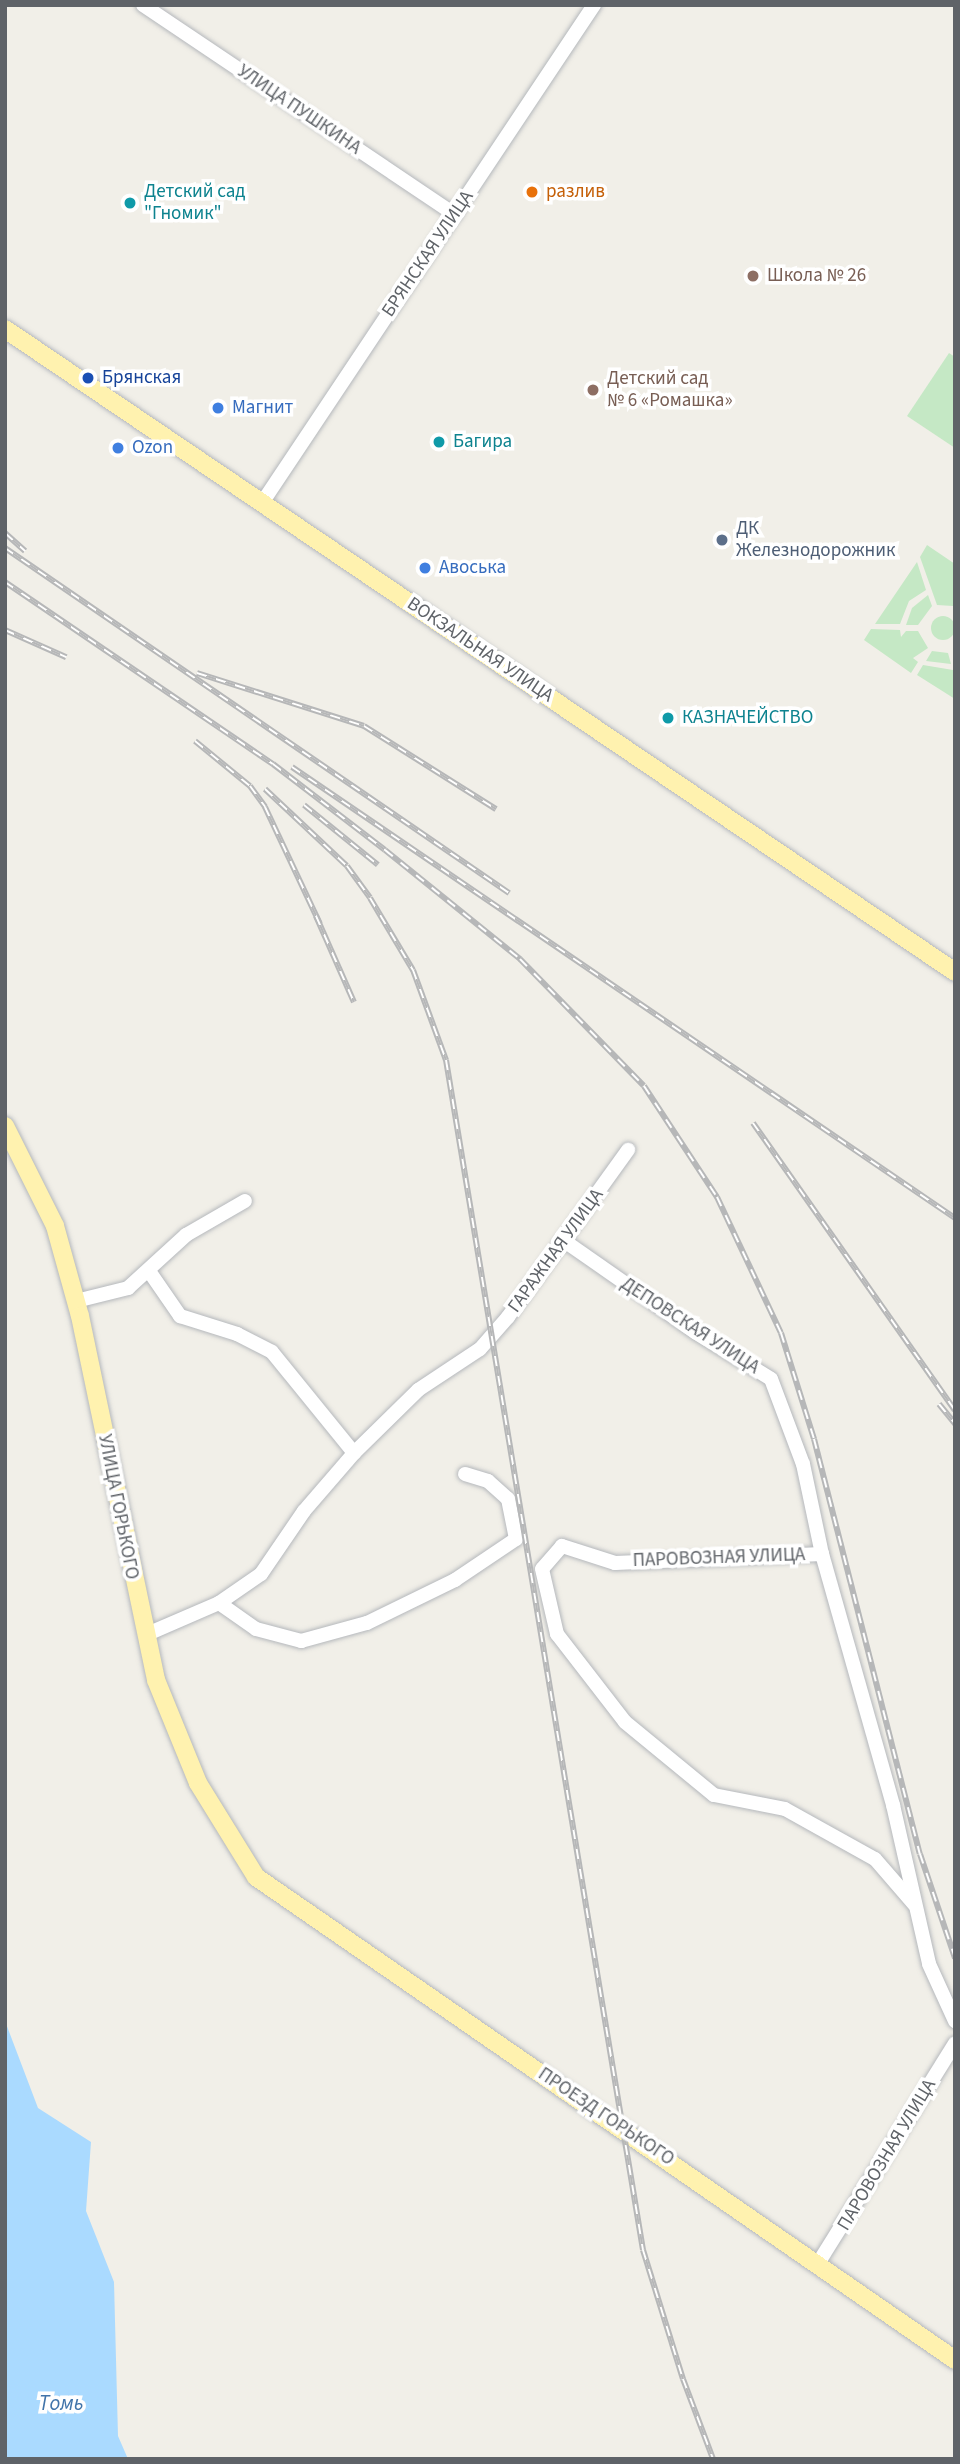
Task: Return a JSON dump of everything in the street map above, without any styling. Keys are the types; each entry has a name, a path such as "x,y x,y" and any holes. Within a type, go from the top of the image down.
{"main road":[{"name":"ВОКЗАЛЬНАЯ УЛИЦА","path":"5,329 954,970"},
{"name":"УЛИЦА ГОРЬКОГО","path":"5,1126 55,1226 76,1301 156,1680 198,1783 256,1877"},
{"name":"ПРОЕЗД ГОРЬКОГО","path":"256,1877 955,2360"}],"street":[{"name":"УЛИЦА ПУШКИНА","path":"143,5 455,215"},
{"name":"БРЯНСКАЯ УЛИЦА","path":"262,503 594,5"},
{"name":"ГАРАЖНАЯ УЛИЦА","path":"354,1453 418,1390 480,1349 628,1150"},
{"path":"76,1301 128,1288 186,1235 245,1201"},
{"name":"ДЕПОВСКАЯ УЛИЦА","path":"563,1240 695,1332 771,1379 803,1464 822,1554"},
{"path":"145,1635 219,1602 261,1574 304,1511 354,1453 272,1352 237,1334 180,1316 149,1271"},
{"path":"219,1602 256,1629 301,1641 367,1623 455,1580 516,1539 508,1499 488,1481 465,1474"},
{"name":"ПАРОВОЗНАЯ УЛИЦА","path":"916,1908 875,1859 785,1809 714,1795 625,1722 557,1634 542,1569 562,1546 615,1563 822,1554 893,1805 929,1964 955,2021"},
{"name":"ПАРОВОЗНАЯ УЛИЦА","path":"817,2265 955,2043"}],"green space":[{"path":"949,353 955,357 955,448 907,416"},
{"path":"927,545 955,564 953,606 937,605 920,557"},
{"path":"917,562 926,590 909,601 900,624 875,624"},
{"path":"928,595 932,606 918,625 906,625 912,608"},
{"path":"943,616 952,619 955,628 952,637 943,640 934,637 931,628 934,619"},
{"path":"871,629 900,630 901,637 906,631 918,631 928,648 913,658 918,662 911,673 864,640"},
{"path":"932,651 948,653 951,664 926,661"},
{"path":"923,665 953,670 955,699 917,675"}],"water":[{"name":"Томь","path":"5,2021 38,2108 91,2142 86,2211 114,2282 118,2436 128,2459 5,2459"}],"railway":[{"path":"5,533 25,551"},
{"path":"5,548 509,893"},
{"path":"5,582 273,764 385,850 520,959 644,1086 717,1197 781,1333 814,1439 920,1854 955,1958"},
{"path":"5,630 66,657"},
{"path":"197,673 364,726 496,809"},
{"path":"195,741 250,786 265,807 320,924"},
{"path":"292,767 955,1218"},
{"path":"265,789 347,866 370,898 413,970 446,1060 643,2250 683,2379 713,2459"},
{"path":"304,805 378,865"},
{"path":"316,916 354,1002"},
{"path":"753,1123 955,1410"},
{"path":"939,1404 955,1424"}],"place":[{"name":"разлив","path":"532,192"},
{"name":"Детский сад \"Гномик\"","path":"130,203"},
{"name":"Школа № 26","path":"753,276"},
{"name":"Брянская","path":"88,378"},
{"name":"Детский сад № 6 «Ромашка»","path":"593,390"},
{"name":"Магнит","path":"218,408"},
{"name":"Багира","path":"439,442"},
{"name":"Ozon","path":"118,448"},
{"name":"ДК Железнодорожник","path":"722,540"},
{"name":"Авоська","path":"425,568"},
{"name":"КАЗНАЧЕЙСТВО","path":"668,718"}]}
